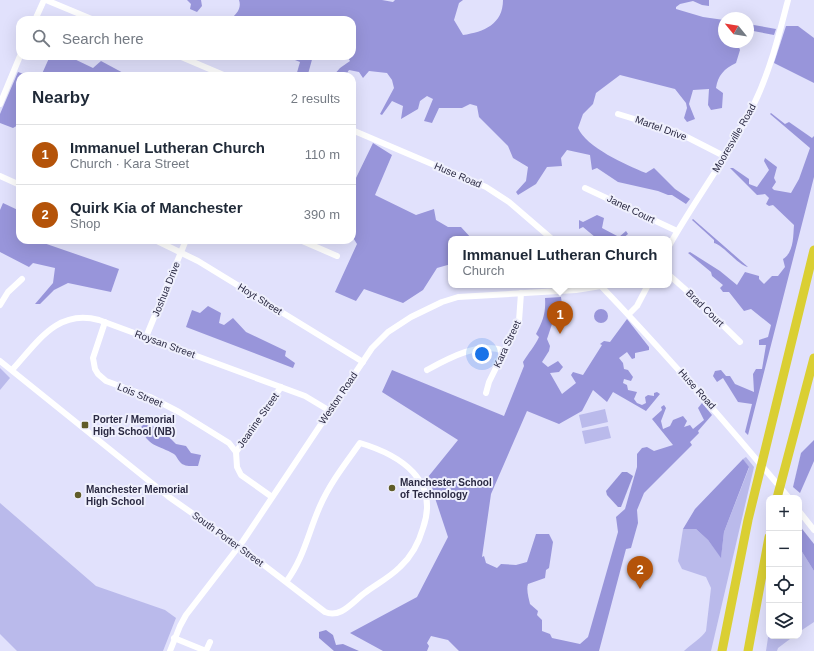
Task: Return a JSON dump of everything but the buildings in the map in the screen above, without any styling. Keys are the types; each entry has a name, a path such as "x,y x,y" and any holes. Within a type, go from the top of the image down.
{"highway":[{"path":"718,651 771,420 814,250"},
{"path":"779,495 814,358"},
{"path":"748,651 766,552"},
{"path":"722,651 736,575"}],"street":[{"path":"37,16 45,0 84,16"},
{"name":"Mooresville Road","path":"672,241 739,132 760,91 776,44 788,0"},
{"path":"0,104 18,60"},
{"path":"188,60 217,72"},
{"name":"Martel Drive","path":"618,114 677,132 724,156"},
{"name":"Huse Road","path":"356,132 486,187 509,202 549,236"},
{"path":"0,176 16,183"},
{"name":"Janet Court","path":"585,188 677,232"},
{"name":"Hoyt Street","path":"164,244 181,252 362,362"},
{"name":"Joshua Drive","path":"146,337 184,244"},
{"path":"309,244 337,256"},
{"name":"Brad Court","path":"672,278 740,342"},
{"path":"0,305 8,292 22,279"},
{"name":"Weston Road","path":"170,651 174,638 186,615 239,546 362,362 372,348 388,332 411,317 442,302 475,295 521,294 586,288"},
{"name":"Huse Road","path":"603,288 629,314 750,452 786,495"},
{"path":"629,314 637,306 646,288"},
{"name":"Kara Street","path":"486,393 489,382 519,321 521,294"},
{"name":"Roysan Street","path":"12,370 46,333 65,320 88,317 281,387 311,399 330,411"},
{"name":"Lois Street","path":"105,322 93,358 95,369 102,378 150,397 179,412 229,443 236,452"},
{"path":"427,370 471,351 491,348 504,351"},
{"name":"South Porter Street","path":"0,361 169,497 239,546 325,612 335,615 340,613 400,567 414,548 425,524 427,502 424,488 418,478 406,466 388,454 360,443 326,493 316,516 306,547 286,582"},
{"name":"Jeanine Street","path":"236,452 281,387"},
{"path":"236,452 236,467 241,475 272,497"},
{"path":"802,515 814,530"},
{"path":"174,638 206,651 210,642"}],"shaded area":[{"path":"187,0 201,0 202,6 197,12 190,9 191,4"},
{"path":"239,0 382,0 393,2 395,0 463,0 459,3 454,20 463,35 478,32 496,21 500,15 503,0 709,0 709,6 693,1 680,4 676,7 676,9 703,17 718,19 718,48 739,48 740,50 736,63 722,73 718,79 716,88 723,93 722,108 711,110 708,105 709,89 693,90 689,104 695,119 687,122 684,118 687,108 686,103 675,89 620,75 596,93 593,104 583,114 578,128 589,142 608,155 646,173 654,168 675,189 690,199 686,204 672,195 618,182 597,168 592,170 590,155 567,150 561,158 562,166 547,167 536,184 518,195 516,192 526,181 528,167 513,158 508,146 479,117 477,106 470,104 462,108 439,108 432,123 424,121 433,99 427,96 420,101 418,109 401,119 403,106 392,101 382,115 380,114 394,88 392,80 387,73 369,71 363,78 359,72 349,70 348,72 336,72 349,60 356,60 356,16 234,16 238,12 240,6"},
{"path":"754,25 776,29 774,35 754,31"},
{"path":"786,26 798,26 814,38 814,83 774,63"},
{"path":"48,60 76,60 93,68 101,61 121,72 43,72"},
{"path":"295,60 312,60 309,72 297,72 300,62"},
{"path":"16,77 16,126 13,128 0,123 0,114"},
{"path":"771,113 785,124 789,122 812,138 814,136 814,177 748,435 745,432 752,404 738,402 723,378 717,382 713,376 715,371 721,370 726,376 730,376 735,384 754,392 753,374 756,369 762,369 766,345 759,345 759,340 768,337 771,325 751,309 744,311 729,292 723,292 720,288 723,285 712,276 711,272 688,253 690,252 720,271 737,285 745,272 759,276 759,279 764,284 772,276 778,276 785,267 783,259 787,256 791,248 794,225 773,205 769,206 766,204 769,198 765,194 757,195 730,168 733,168 749,179 749,184 757,187 769,170 764,161 765,158 777,167 774,178 776,182 772,188 774,190 791,193 799,179 810,148 770,114"},
{"path":"373,143 392,155 375,195 416,215 434,209 436,220 448,227 461,227 469,236 448,236 448,265 437,268 423,290 403,303 364,289 356,301 335,292 357,244 356,178"},
{"path":"3,203 16,209 16,244 47,244 119,269 111,292 68,283 54,290 40,304 35,304 53,283 55,268 33,263 29,267 0,252 0,210"},
{"path":"597,215 604,218 602,228 617,236 594,236 583,227 579,229 579,220 583,222"},
{"path":"693,219 748,267 744,266 714,243 714,240 692,220"},
{"path":"626,231 628,234 626,236 620,236"},
{"path":"561,297 562,304 557,310 555,322 552,324 547,339 550,346 549,351 542,362 548,367 558,361 563,367 559,372 550,373 562,394 576,383 571,375 573,372 583,375 602,345 600,344 604,341 610,342 627,319 649,347 649,350 635,353 635,358 632,359 627,352 619,358 623,363 624,369 628,370 633,377 631,381 624,379 623,383 627,385 628,390 637,392 634,399 637,403 642,405 646,403 645,397 648,395 654,396 654,393 657,392 660,394 646,411 613,392 607,402 593,390 582,411 559,424 527,411 491,494 482,557 484,556 486,563 497,568 501,564 516,565 527,562 536,534 549,534 553,542 549,568 546,570 545,578 528,584 527,586 530,604 538,611 537,615 542,620 542,631 550,634 552,638 580,644 588,637 618,532 616,517 625,509 637,467 637,454 642,448 647,447 654,451 673,445 652,419 662,410 661,407 664,405 666,408 661,421 663,429 670,426 673,420 683,416 687,421 684,427 690,425 693,429 704,420 698,408 702,403 712,415 698,431 699,433 690,442 692,445 644,493 637,510 638,523 631,548 626,549 599,651 459,651 448,640 431,636 427,643 429,646 427,651 383,651 350,633 417,597 448,537 428,477 458,440 382,392 392,370 504,416 524,366 523,362 539,337 536,334 544,317 545,298"},
{"path":"208,306 221,313 219,323 224,325 233,318 246,332 286,351 285,356 295,363 293,368 186,327 192,310 200,313"},
{"path":"598,309 604,309 608,313 608,319 604,323 598,323 594,319 594,313"},
{"path":"0,368 10,378 0,390"},
{"path":"605,409 608,422 582,428 579,415"},
{"path":"144,424 161,429 176,444 186,446 191,453 201,455 198,466 184,465 174,454 150,442 141,427"},
{"path":"608,426 611,438 585,444 582,431"},
{"path":"814,440 814,461 800,493 793,487 801,453"},
{"path":"746,457 754,467 711,651 684,651 706,631 711,588 706,577 682,569 678,561 683,529 696,529 708,540 721,557 724,532 749,468 743,459"},
{"path":"743,459 749,467 724,532 721,558 708,540 696,529 683,529 695,509"},
{"path":"622,472 627,472 633,476 621,507 618,507 607,495 606,491"},
{"path":"0,503 96,586 165,610 176,618 163,651 17,651 0,634"},
{"path":"802,529 814,544 814,571 802,552"},
{"path":"802,552 814,571 814,622 802,630"},
{"path":"326,630 333,635 336,645 343,644 359,651 334,651 319,638 319,632"},
{"path":"768,639 790,639 778,648 777,651 766,651"}],"place":[{"name":"Immanuel Lutheran Church","path":"560,334"},
{"name":"Porter / Memorial High School (NB)","path":"85,425"},
{"name":"Manchester School of Technology","path":"392,488"},
{"name":"Manchester Memorial High School","path":"78,495"},
{"name":"Quirk Kia of Manchester","path":"640,589"}]}
